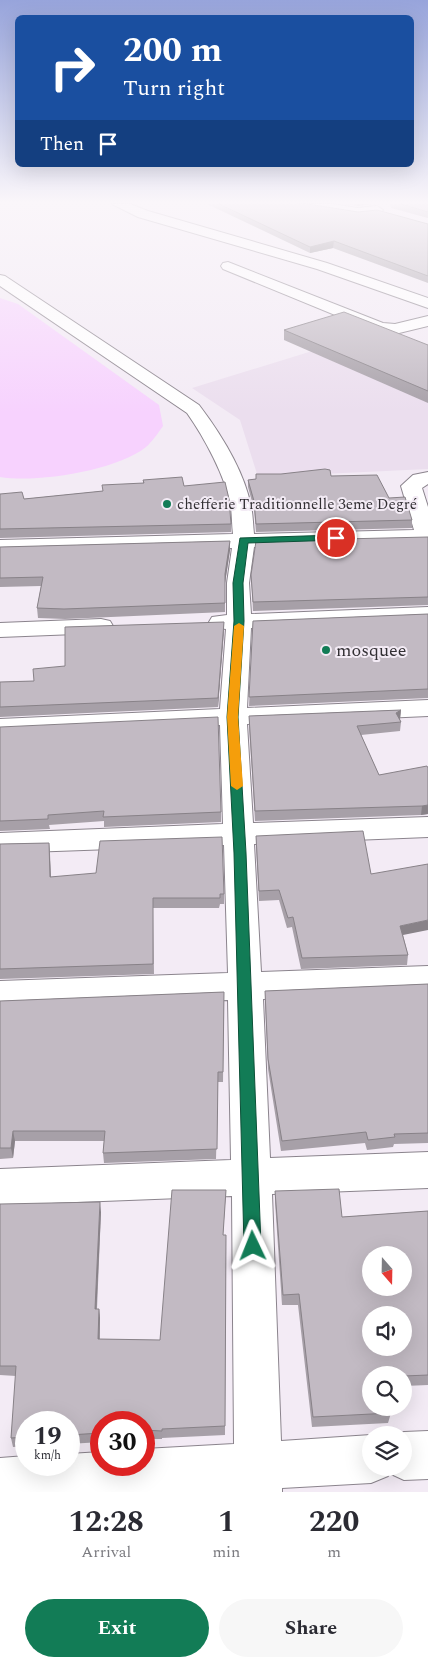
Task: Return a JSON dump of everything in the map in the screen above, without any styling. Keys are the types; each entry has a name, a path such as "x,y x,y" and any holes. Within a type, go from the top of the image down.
{"street":[{"path":"247,274 380,328 395,329 428,321"},
{"path":"350,274 428,303"},
{"path":"0,279 193,409 213,436 241,506 244,540 238,583 239,621 233,717 244,986 258,1479"},
{"path":"0,547 428,536 411,486 420,480 428,478"},
{"path":"199,623 428,614"},
{"path":"0,630 120,626"},
{"path":"0,726 428,708"},
{"path":"0,843 428,827"},
{"path":"0,995 428,979"},
{"path":"0,1188 428,1170"},
{"path":"412,1456 428,1455"},
{"path":"0,1482 258,1479 362,1461"}],"shaded area":[{"path":"0,298 18,304 159,405 163,426 146,447 116,463 96,469 34,478 0,477"},
{"path":"377,331 428,352 428,469 258,477 240,420 192,388"}],"building":[{"path":"344,312 428,345 428,391 284,330"},
{"path":"330,470 331,476 377,475 389,498 405,497 412,520 256,524 254,501 248,480 256,479 256,474 281,474"},
{"path":"182,477 184,486 225,482 229,499 231,524 0,529 0,494 22,492 24,499 103,491 102,485 144,483 143,480"},
{"path":"428,537 428,597 253,602 251,575 256,541"},
{"path":"230,541 225,574 225,603 64,609 37,608 43,577 0,578 0,547"},
{"path":"428,614 428,689 249,697 253,621"},
{"path":"224,622 218,698 0,707 0,682 34,681 33,669 65,666 65,627"},
{"path":"401,710 396,713 401,722 357,726 379,775 427,766 428,805 255,811 249,716"},
{"path":"218,717 221,812 103,817 104,811 48,815 48,819 0,821 0,727"},
{"path":"363,831 371,874 428,864 428,920 400,926 408,955 302,958 293,917 288,918 279,890 259,891 256,836"},
{"path":"222,837 224,894 220,894 220,898 153,898 153,964 0,969 0,844 49,843 50,877 96,873 100,841"},
{"path":"428,984 428,1133 394,1134 395,1137 368,1140 366,1132 282,1141 268,1059 265,991"},
{"path":"224,992 223,1072 218,1072 217,1149 103,1153 105,1131 13,1131 11,1148 0,1148 0,1001"},
{"path":"339,1189 342,1217 428,1211 428,1375 412,1376 412,1366 362,1366 362,1414 313,1417 299,1294 283,1295 275,1191"},
{"path":"172,1190 226,1190 223,1235 226,1235 225,1426 155,1431 155,1411 90,1411 90,1434 80,1434 80,1411 15,1411 15,1438 11,1438 16,1366 0,1366 0,1204 100,1202 95,1309 99,1309 98,1339 160,1340"}],"slow traffic":[{"path":"237,786 233,717 239,626"}],"place":[{"name":"chefferie Traditionnelle 3eme Degré","path":"167,504"},
{"name":"mosquee","path":"326,650"}],"route":[{"path":"253,1246 240,853 233,717 239,621 238,583 244,540 336,538"}]}
